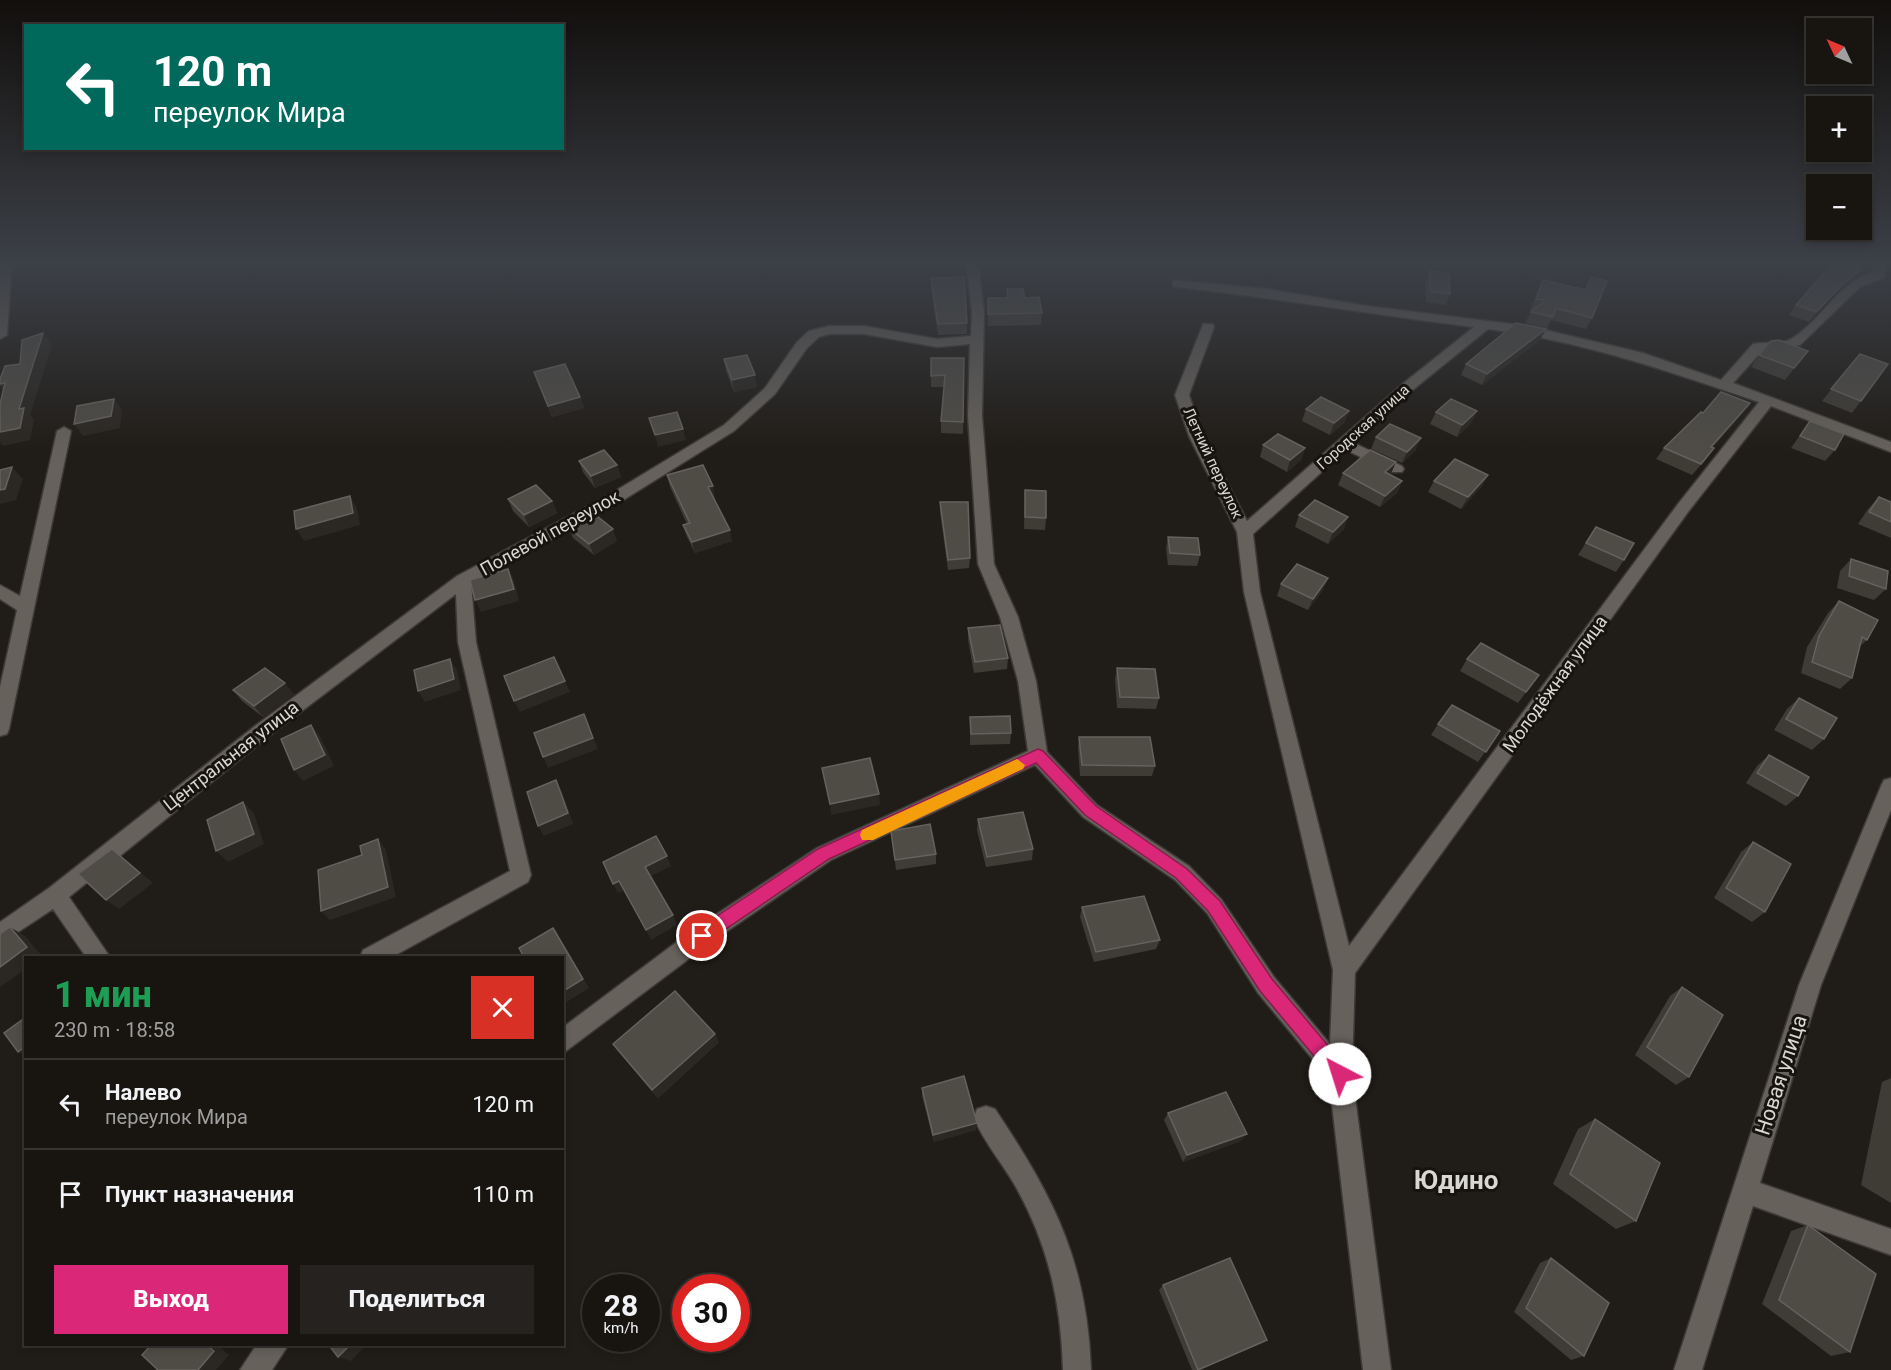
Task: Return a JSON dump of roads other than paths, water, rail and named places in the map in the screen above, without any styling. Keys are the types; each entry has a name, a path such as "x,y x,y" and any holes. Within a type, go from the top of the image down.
{"street":[{"path":"977,326 976,340 979,350 975,416 986,564 1009,617 1027,681 1038,755 1090,811 1182,873 1214,906 1266,985 1340,1074"},
{"path":"1484,326 1528,330 1638,356 1768,400 1891,447"},
{"name":"Городская улица","path":"1245,532 1410,385 1484,326"},
{"path":"1723,386 1758,347 1793,343 1810,326"},
{"name":"Летний переулок","path":"1208,327 1182,395 1196,436 1245,532"},
{"name":"Полевой переулок","path":"373,956 520,875 467,642 463,580 612,500 729,428 770,391 802,345 814,334 829,330 864,330 937,343 976,340"},
{"name":"Молодёжная улица","path":"1344,970 1683,508 1768,400"},
{"path":"0,729 64,431"},
{"path":"1346,444 1397,469"},
{"path":"1245,532 1252,592 1344,970 1340,1074 1377,1370"},
{"name":"Центральная улица","path":"0,934 56,895 262,731 463,580"},
{"path":"0,591 26,608"},
{"path":"564,1041 702,936 824,854 1038,755"},
{"name":"Новая улица","path":"1688,1370 1743,1190 1810,985 1891,786"},
{"path":"56,895 98,956"},
{"path":"986,1118 1019,1166 1065,1263 1077,1332 1077,1370"},
{"path":"1743,1190 1891,1242"},
{"path":"254,1370 273,1346"}],"district":[{"name":"Юдино","path":"1456,1180"}]}
